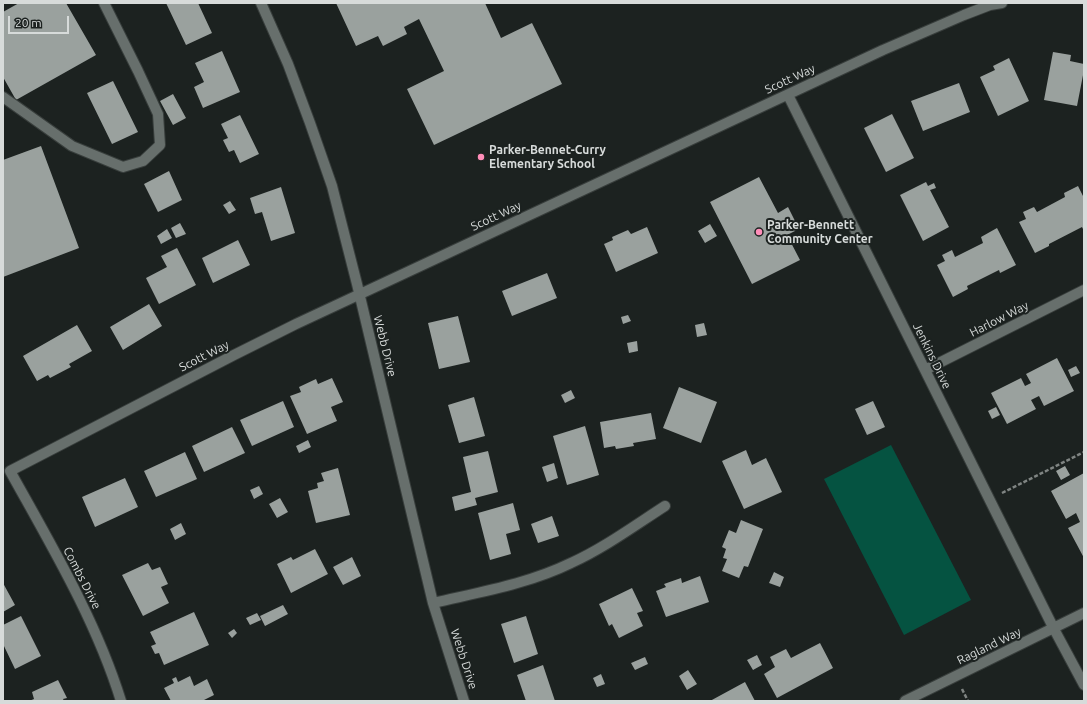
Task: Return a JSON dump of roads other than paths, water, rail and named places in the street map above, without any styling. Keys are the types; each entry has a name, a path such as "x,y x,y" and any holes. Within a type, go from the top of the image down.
{"street":[{"path":"3,97 72,146 123,167 144,161 160,145 158,114 104,3"},
{"name":"Webb Drive","path":"261,3 288,64 321,154 341,218 433,603 464,701"},
{"name":"Scott Way","path":"10,471 234,355 359,295 788,95 964,15 990,5 1002,3"},
{"name":"Jenkins Drive","path":"788,95 1054,629 1084,685"},
{"name":"Harlow Way","path":"925,370 1084,290"},
{"name":"Combs Drive","path":"10,471 75,591 102,650 121,701"},
{"path":"433,603 515,584 571,564 605,545 664,506"},
{"name":"Ragland Way","path":"905,701 1084,613"}],"place":[{"name":"Parker-Bennet-Curry Elementary School","path":"481,157"},
{"name":"Parker-Bennett Community Center","path":"759,232"}]}
